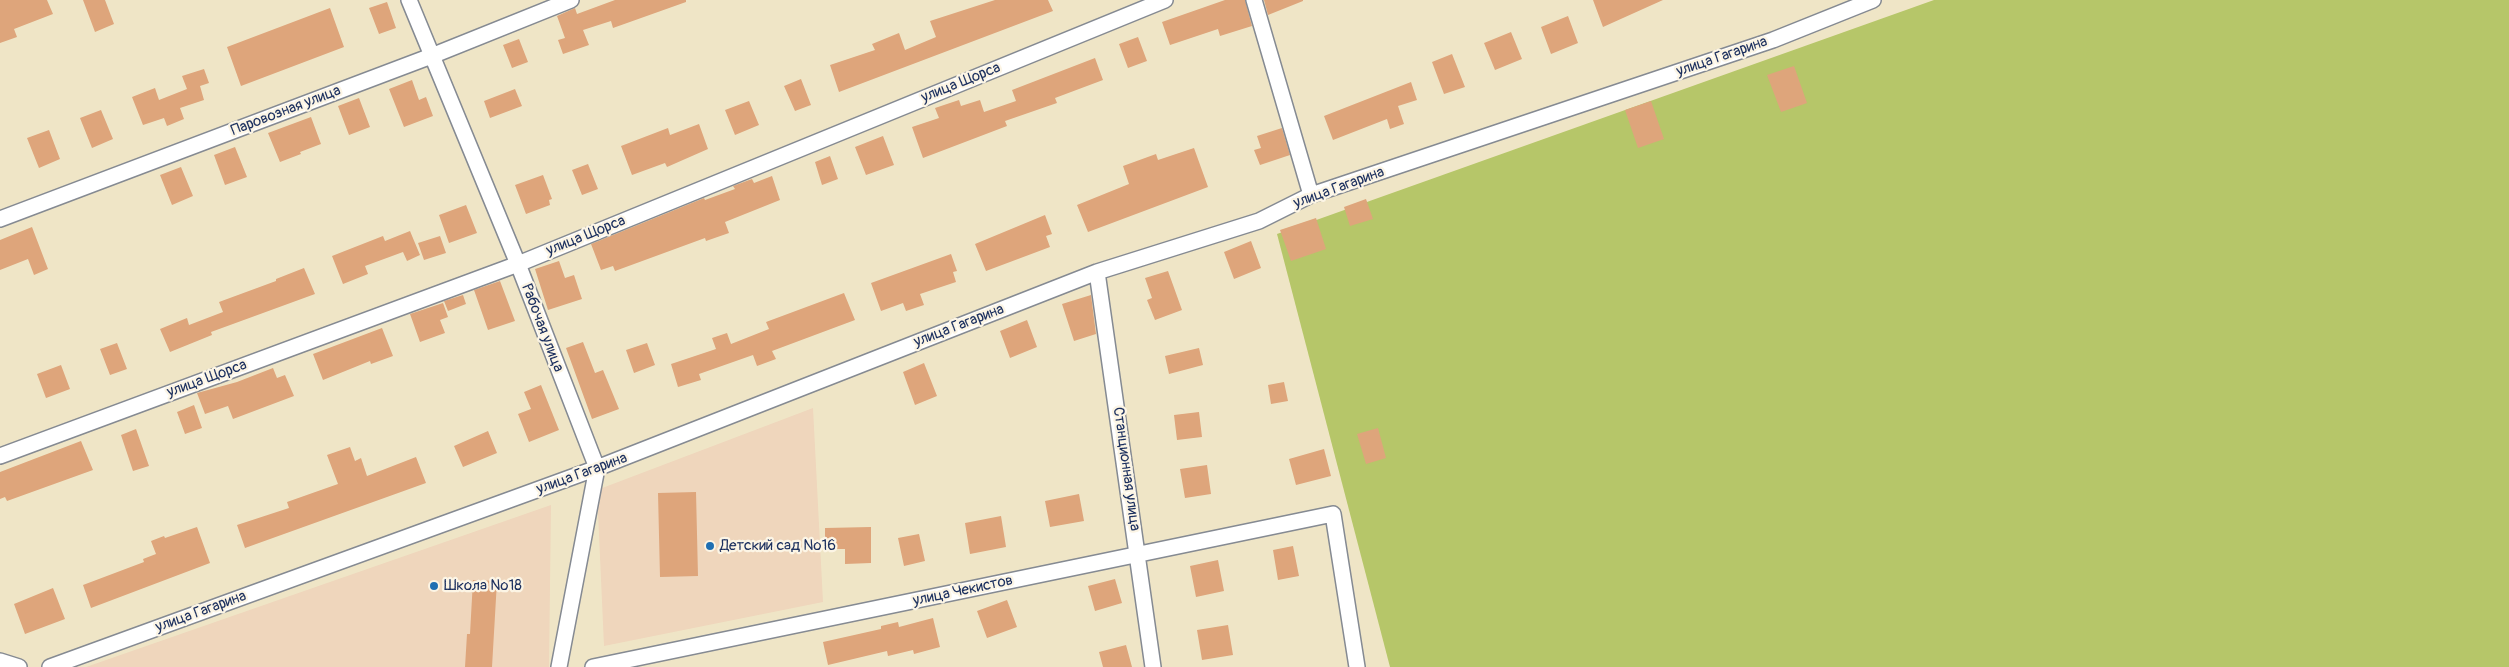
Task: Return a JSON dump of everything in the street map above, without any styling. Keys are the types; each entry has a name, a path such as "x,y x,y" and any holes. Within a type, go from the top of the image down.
{"street":[{"name":"Рабочая улица","path":"409,0 434,55 518,264 597,468"},
{"name":"Паровозная улица","path":"0,218 434,55 571,0"},
{"name":"улица Щорса","path":"0,456 518,264 1165,0"},
{"path":"1254,0 1311,195"},
{"name":"улица Гагарина","path":"50,667 597,468 1097,272 1259,221 1311,195 1773,40 1873,0"},
{"name":"Станционная улица","path":"1097,272 1139,555 1153,667"},
{"path":"559,667 597,468"},
{"name":"улица Чекистов","path":"593,667 1333,514 1357,667"},
{"path":"0,661 19,667"}],"shaded area":[{"name":"Детский сад №16","path":"813,408 823,602 604,646 597,490"},
{"name":"Школа №18","path":"551,505 549,667 86,667"}],"green space":[{"path":"1934,0 2509,0 2509,667 1390,667 1277,234"}],"building":[{"path":"0,0 47,0 53,14 14,29 17,37 0,43"},
{"path":"83,0 105,0 114,24 95,32"},
{"path":"615,0 686,0 686,2 613,28 611,21 583,30 589,45 563,54 558,40 565,38 557,16 575,8 577,14"},
{"path":"995,0 1048,0 1053,11 839,92 830,65 875,50 872,44 899,33 905,50 936,37 930,21"},
{"path":"1225,0 1245,0 1252,26 1220,36 1218,29 1170,45 1162,22"},
{"path":"1264,0 1303,0 1303,1 1268,15"},
{"path":"1593,0 1663,0 1603,27"},
{"path":"387,2 396,28 379,34 369,8"},
{"path":"330,8 344,47 241,86 227,47"},
{"path":"1568,16 1578,43 1551,54 1541,27"},
{"path":"1511,32 1522,59 1495,70 1484,43"},
{"path":"1138,37 1147,61 1128,68 1119,44"},
{"path":"519,39 528,62 512,68 503,45"},
{"path":"1452,54 1465,87 1444,94 1432,62"},
{"path":"1095,58 1103,80 1055,98 1057,103 1005,121 1007,126 923,158 912,127 939,118 935,108 959,100 961,106 980,100 984,112 1016,101 1012,90"},
{"path":"1794,66 1807,103 1781,112 1767,75"},
{"path":"204,69 209,83 200,86 204,100 180,108 184,119 167,126 164,118 143,125 132,97 155,88 159,100 187,89 182,76"},
{"path":"801,79 811,105 795,111 784,86"},
{"path":"412,80 419,100 426,97 433,116 404,127 389,89"},
{"path":"1411,82 1417,100 1398,106 1404,124 1390,129 1387,119 1333,140 1324,116"},
{"path":"515,89 522,106 490,118 484,101"},
{"path":"359,98 370,127 349,135 338,106"},
{"path":"749,101 759,125 735,135 725,110"},
{"path":"1651,101 1664,139 1638,148 1625,110"},
{"path":"101,110 113,139 92,148 80,118"},
{"path":"311,117 321,144 280,162 268,133"},
{"path":"699,124 708,149 667,167 665,163 632,175 621,146 668,128 670,135"},
{"path":"1282,128 1290,155 1260,165 1254,150 1261,148 1257,136"},
{"path":"49,130 60,159 39,168 27,138"},
{"path":"883,136 894,165 866,175 855,147"},
{"path":"235,147 247,177 225,185 214,155"},
{"path":"1194,148 1208,187 1088,232 1077,205 1129,184 1123,166 1156,154 1158,160"},
{"path":"830,156 838,179 822,185 815,162"},
{"path":"588,164 598,189 582,195 572,170"},
{"path":"181,167 193,196 172,205 160,175"},
{"path":"543,175 552,199 549,200 550,205 526,214 515,185"},
{"path":"772,176 780,200 725,222 729,233 706,241 705,238 615,271 613,266 601,270 591,244 704,198 705,200 735,189 733,186 752,179 754,183"},
{"path":"1366,199 1373,219 1350,226 1344,207"},
{"path":"466,205 477,233 449,243 439,215"},
{"path":"1045,215 1052,234 1046,236 1050,247 986,271 975,244"},
{"path":"1316,218 1326,249 1291,261 1280,230"},
{"path":"32,227 48,269 34,275 28,259 0,270 0,240"},
{"path":"410,231 420,255 407,261 403,252 365,266 368,274 343,284 332,256 383,236 385,241"},
{"path":"440,236 446,253 424,260 418,243"},
{"path":"1251,241 1261,268 1234,279 1224,252"},
{"path":"951,254 957,271 953,272 956,282 920,294 924,305 906,311 903,303 881,311 871,283"},
{"path":"559,261 565,278 574,275 582,299 548,310 535,269"},
{"path":"304,268 315,294 211,332 212,335 170,352 160,329 187,318 189,325 223,312 219,302 276,281 276,279"},
{"path":"1168,271 1182,310 1155,320 1147,300 1152,298 1145,278"},
{"path":"500,281 515,321 488,330 474,290"},
{"path":"844,293 855,320 772,351 776,359 757,366 753,355 699,374 701,380 678,387 671,364 716,349 712,338 727,333 731,344 769,329 766,322"},
{"path":"463,295 466,304 448,311 444,301"},
{"path":"1091,295 1096,334 1074,341 1062,304"},
{"path":"443,303 448,317 440,320 445,333 420,342 410,314"},
{"path":"1027,320 1037,347 1010,358 1000,331"},
{"path":"382,328 393,356 371,364 370,361 323,380 313,354"},
{"path":"583,342 595,373 603,370 619,409 592,419 566,348"},
{"path":"117,343 127,369 110,375 100,349"},
{"path":"647,343 655,365 634,373 626,350"},
{"path":"1199,348 1203,365 1169,374 1165,356"},
{"path":"924,363 937,396 915,405 903,372"},
{"path":"61,365 70,389 46,398 37,374"},
{"path":"273,368 277,378 285,375 294,396 233,419 228,406 205,414 197,393 237,382"},
{"path":"1284,382 1288,401 1271,404 1268,385"},
{"path":"541,385 559,430 529,442 518,414 531,409 524,392"},
{"path":"194,405 202,428 185,434 177,412"},
{"path":"1199,412 1202,437 1177,440 1174,415"},
{"path":"1378,428 1386,458 1366,464 1357,434"},
{"path":"136,429 149,466 133,471 121,435"},
{"path":"488,431 497,453 463,467 454,446"},
{"path":"81,441 93,470 7,501 5,497 0,499 0,472"},
{"path":"350,447 355,461 361,458 367,476 416,457 426,483 245,548 237,525 289,508 287,502 338,484 327,455"},
{"path":"1324,449 1331,476 1296,485 1289,459"},
{"path":"1207,465 1211,494 1185,498 1180,469"},
{"path":"696,492 698,576 660,577 658,493"},
{"path":"1079,494 1084,521 1050,527 1045,501"},
{"path":"1001,516 1006,547 970,554 965,523"},
{"path":"197,527 210,563 91,608 83,585 144,562 143,559 156,554 151,541"},
{"path":"871,527 871,563 845,564 845,549 825,549 825,528"},
{"path":"919,534 925,561 904,566 898,538"},
{"path":"1293,546 1299,576 1278,580 1273,550"},
{"path":"1218,560 1224,591 1196,597 1190,566"},
{"path":"1115,579 1122,603 1095,611 1088,586"},
{"path":"473,580 497,581 492,667 465,667 467,634 470,634"},
{"path":"53,588 65,619 25,634 14,604"},
{"path":"1007,600 1017,627 987,638 977,611"},
{"path":"933,618 940,647 914,654 913,650 888,656 887,651 828,665 823,642 881,629 881,626 898,622 899,627"},
{"path":"1228,625 1233,655 1202,660 1197,630"},
{"path":"1126,645 1132,667 1103,667 1099,652"}],"place":[{"name":"Детский сад №16","path":"710,546"},
{"name":"Школа №18","path":"434,586"}]}
